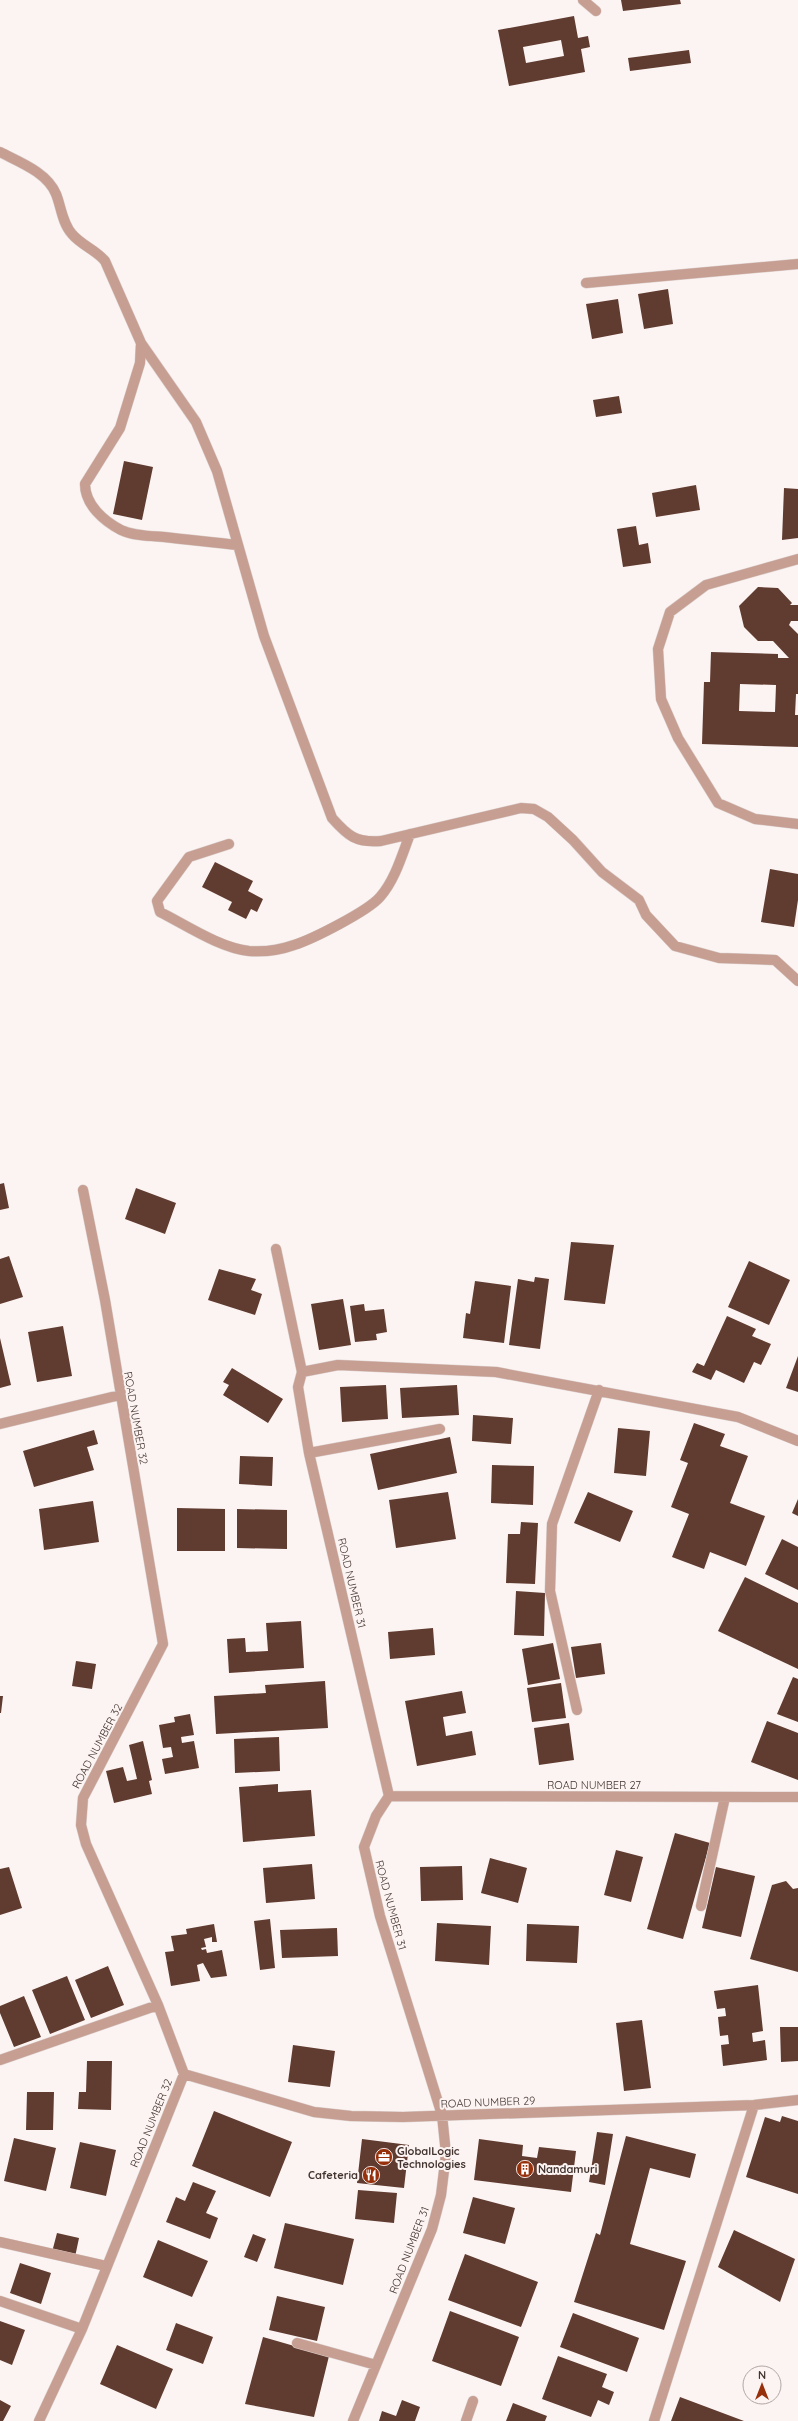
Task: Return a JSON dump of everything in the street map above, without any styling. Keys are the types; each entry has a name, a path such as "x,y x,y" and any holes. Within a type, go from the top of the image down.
{"street":[{"path":"583,0 596,11"},
{"path":"0,152 42,175 49,182 56,192 67,227 72,234 98,253 105,261 142,343 196,422 217,471 264,636 332,818 347,835 365,842 410,834 521,808 534,809 548,817 573,840 602,872 639,900 646,915 675,946 719,958 775,960 798,980"},
{"path":"586,283 798,264"},
{"path":"142,343 140,363 120,428 85,484 85,494 89,502 105,519 122,530 138,534 237,545"},
{"path":"798,559 706,585 670,612 658,649 661,699 678,738 718,803 756,819 798,824"},
{"path":"228,844 189,857 157,901 160,912 229,946 249,951 273,950 294,945 369,909 381,897 390,883 410,834"},
{"name":"ROAD NUMBER 32","path":"39,2421 82,2329 184,2074 158,2005 86,1844 81,1825 83,1798 163,1644 105,1300 83,1190"},
{"path":"276,1249 302,1372 338,1365 496,1372 738,1417 798,1441"},
{"name":"ROAD NUMBER 31","path":"302,1372 298,1387 309,1453 389,1796 376,1816 364,1847 380,1916 442,2115 446,2154 441,2195 432,2229 353,2421"},
{"path":"577,1710 550,1591 552,1524 599,1390"},
{"path":"0,1424 120,1395"},
{"path":"309,1453 440,1429"},
{"name":"ROAD NUMBER 27","path":"389,1796 798,1797"},
{"path":"701,1906 724,1797"},
{"path":"0,2060 158,2005"},
{"name":"ROAD NUMBER 29","path":"184,2074 314,2112 351,2116 403,2118 442,2115 754,2104 798,2100"},
{"path":"654,2421 754,2104"},
{"path":"0,2242 106,2266"},
{"path":"0,2301 82,2329"},
{"path":"297,2343 376,2365"},
{"path":"466,2421 473,2401"}],"building":[{"path":"621,0 680,0 681,4 623,11"},
{"path":"574,16 578,38 588,36 590,47 581,49 585,72 509,86 498,30","holes":["561,40 564,56 526,63 523,47"]},
{"path":"689,50 691,63 630,71 628,58"},
{"path":"668,289 673,324 644,329 638,294"},
{"path":"618,299 623,333 592,339 586,304"},
{"path":"619,396 622,413 596,417 593,400"},
{"path":"124,461 153,467 142,520 113,514"},
{"path":"696,485 700,510 656,517 652,493"},
{"path":"784,488 798,489 798,538 782,540"},
{"path":"636,526 639,545 648,543 651,563 623,567 617,529"},
{"path":"758,587 778,588 792,603 790,605 798,605 798,621 791,621 789,625 798,634 798,694 796,694 795,715 798,715 798,747 702,744 704,682 710,682 711,652 778,654 778,658 789,658 773,641 758,641 744,627 739,606","holes":["740,684 776,685 775,712 739,711"]},
{"path":"215,862 253,881 248,891 263,899 257,912 251,909 246,919 228,910 232,902 202,887"},
{"path":"770,869 798,874 798,900 794,927 761,922"},
{"path":"4,1183 9,1208 0,1210 0,1184"},
{"path":"136,1188 176,1203 165,1234 125,1219"},
{"path":"571,1242 614,1245 605,1304 564,1300"},
{"path":"9,1256 23,1297 0,1304 0,1259"},
{"path":"749,1261 790,1280 769,1325 728,1307"},
{"path":"219,1269 256,1279 251,1290 262,1294 255,1315 208,1300"},
{"path":"535,1277 549,1279 540,1349 509,1345 518,1279 534,1282"},
{"path":"475,1281 511,1286 504,1343 463,1338 466,1313 470,1314"},
{"path":"343,1299 351,1345 319,1350 311,1304"},
{"path":"364,1304 365,1311 384,1309 387,1332 376,1334 377,1340 355,1342 350,1306"},
{"path":"727,1316 756,1329 752,1336 771,1344 761,1365 754,1362 744,1383 716,1370 711,1380 692,1372 697,1363 704,1366"},
{"path":"63,1326 72,1376 37,1382 28,1332"},
{"path":"0,1338 11,1385 0,1388"},
{"path":"798,1356 798,1392 786,1388"},
{"path":"232,1368 283,1399 268,1423 223,1395 229,1385 223,1382"},
{"path":"386,1385 388,1419 342,1422 340,1387"},
{"path":"457,1385 459,1415 402,1418 400,1388"},
{"path":"473,1415 513,1418 511,1444 472,1441"},
{"path":"694,1423 725,1434 720,1446 748,1456 730,1503 765,1516 746,1566 710,1552 704,1569 672,1557 689,1514 671,1507 688,1463 680,1460"},
{"path":"618,1428 650,1431 646,1476 614,1473"},
{"path":"94,1430 98,1444 87,1447 94,1470 34,1487 23,1451"},
{"path":"450,1437 457,1473 378,1490 370,1454"},
{"path":"240,1456 273,1457 272,1486 239,1484"},
{"path":"492,1465 534,1466 533,1505 491,1503"},
{"path":"448,1492 456,1539 396,1548 389,1500"},
{"path":"588,1492 633,1511 620,1542 574,1523"},
{"path":"798,1499 798,1516 792,1513"},
{"path":"93,1501 99,1542 44,1550 39,1509"},
{"path":"177,1508 225,1509 225,1551 177,1551"},
{"path":"237,1509 287,1510 287,1549 237,1548"},
{"path":"521,1522 538,1523 535,1584 506,1583 508,1534 520,1534"},
{"path":"782,1539 798,1547 798,1590 765,1574"},
{"path":"745,1577 798,1603 798,1669 718,1631"},
{"path":"516,1591 545,1593 544,1636 514,1635"},
{"path":"301,1621 304,1668 229,1673 227,1639 245,1638 246,1652 268,1651 266,1623"},
{"path":"433,1628 435,1655 390,1659 388,1632"},
{"path":"553,1643 560,1679 528,1685 522,1649"},
{"path":"601,1643 605,1674 576,1678 571,1647"},
{"path":"76,1661 96,1664 92,1689 72,1686"},
{"path":"793,1677 798,1679 798,1722 777,1714"},
{"path":"325,1681 328,1728 216,1734 214,1696 266,1693 265,1685"},
{"path":"561,1683 566,1718 532,1722 527,1688"},
{"path":"462,1691 466,1713 443,1717 446,1736 472,1731 476,1755 417,1766 405,1701"},
{"path":"0,1696 3,1696 1,1713 0,1713"},
{"path":"190,1714 194,1735 181,1737 182,1743 194,1741 199,1768 165,1774 162,1759 173,1757 171,1747 163,1748 159,1725 175,1722 174,1717"},
{"path":"767,1721 798,1733 798,1780 751,1762"},
{"path":"569,1723 574,1760 539,1765 534,1728"},
{"path":"279,1737 280,1771 235,1773 234,1739"},
{"path":"143,1741 152,1780 149,1781 152,1794 114,1803 106,1771 123,1767 127,1781 137,1779 129,1745"},
{"path":"278,1784 278,1792 311,1790 315,1836 243,1842 239,1787"},
{"path":"675,1833 710,1843 683,1939 647,1929"},
{"path":"616,1850 643,1857 631,1902 604,1895"},
{"path":"490,1858 527,1868 518,1903 481,1893"},
{"path":"312,1864 315,1899 266,1903 263,1868"},
{"path":"462,1866 463,1900 421,1901 420,1867"},
{"path":"9,1867 22,1908 0,1915 0,1869"},
{"path":"716,1867 755,1876 741,1937 702,1928"},
{"path":"786,1881 793,1889 798,1888 798,1972 750,1959 772,1885"},
{"path":"270,1919 275,1968 260,1970 254,1921"},
{"path":"437,1923 491,1926 489,1965 435,1961"},
{"path":"214,1924 217,1942 212,1942 212,1937 204,1939 206,1947 201,1948 202,1950 206,1949 207,1953 222,1950 227,1976 211,1978 203,1963 197,1965 200,1981 171,1986 165,1952 174,1951 171,1936 187,1934 186,1929"},
{"path":"527,1924 579,1926 577,1963 526,1961"},
{"path":"337,1928 338,1956 282,1958 280,1930"},
{"path":"108,1966 124,2005 91,2018 75,1980"},
{"path":"67,1976 85,2020 50,2034 32,1990"},
{"path":"758,1985 763,2031 752,2033 753,2042 765,2040 767,2060 723,2066 721,2045 729,2044 728,2035 720,2036 718,2017 726,2016 725,2008 717,2009 714,1991"},
{"path":"24,1996 41,2037 14,2047 0,2013 0,2006"},
{"path":"642,2020 651,2088 624,2091 616,2023"},
{"path":"780,2027 798,2027 798,2061 781,2062"},
{"path":"293,2045 335,2051 330,2087 288,2082"},
{"path":"87,2061 112,2061 111,2110 78,2109 79,2092 86,2092"},
{"path":"27,2092 54,2092 53,2130 26,2130"},
{"path":"214,2111 292,2142 270,2197 192,2166"},
{"path":"782,2116 798,2121 798,2194 746,2177 765,2117 780,2122"},
{"path":"597,2132 613,2134 605,2185 589,2182"},
{"path":"626,2136 696,2154 690,2178 650,2168 630,2244 686,2261 664,2330 574,2302 596,2233 600,2235"},
{"path":"14,2138 56,2148 46,2191 4,2181"},
{"name":"GlobalLogic Technologies","path":"362,2139 409,2145 404,2188 357,2183"},
{"name":"Nandamuri","path":"479,2139 523,2145 522,2156 537,2158 539,2147 576,2151 571,2192 474,2180"},
{"path":"80,2142 116,2150 106,2196 70,2188"},
{"path":"193,2182 216,2191 206,2213 218,2218 210,2239 166,2222 176,2197 185,2201"},
{"path":"358,2190 397,2193 394,2223 355,2219"},
{"path":"473,2197 515,2208 505,2244 463,2233"},
{"path":"285,2223 354,2239 343,2285 274,2268"},
{"path":"734,2230 795,2259 780,2302 718,2267"},
{"path":"57,2233 79,2238 75,2257 52,2252"},
{"path":"253,2234 266,2239 257,2262 244,2257"},
{"path":"158,2240 208,2261 192,2297 143,2277"},
{"path":"465,2254 538,2282 521,2327 448,2300"},
{"path":"20,2263 51,2273 41,2304 10,2293"},
{"path":"277,2296 325,2307 317,2341 269,2330"},
{"path":"450,2311 519,2337 501,2386 432,2361"},
{"path":"573,2313 639,2338 627,2372 560,2347"},
{"path":"0,2321 25,2330 12,2365 0,2360"},
{"path":"176,2323 213,2337 203,2364 166,2350"},
{"path":"263,2337 329,2356 314,2417 245,2404"},
{"path":"117,2345 173,2369 156,2409 100,2384"},
{"path":"558,2356 607,2374 602,2387 614,2392 609,2405 598,2400 591,2417 542,2399"},
{"path":"680,2397 744,2421 671,2421"},
{"path":"0,2400 11,2406 3,2421 0,2421"},
{"path":"402,2400 420,2407 415,2421 379,2421 382,2411 396,2416"},
{"path":"513,2403 547,2416 545,2421 506,2421"}],"place":[{"name":"GlobalLogic Technologies","path":"384,2157"},
{"name":"Nandamuri","path":"525,2169"},
{"name":"Cafeteria","path":"371,2175"}]}
